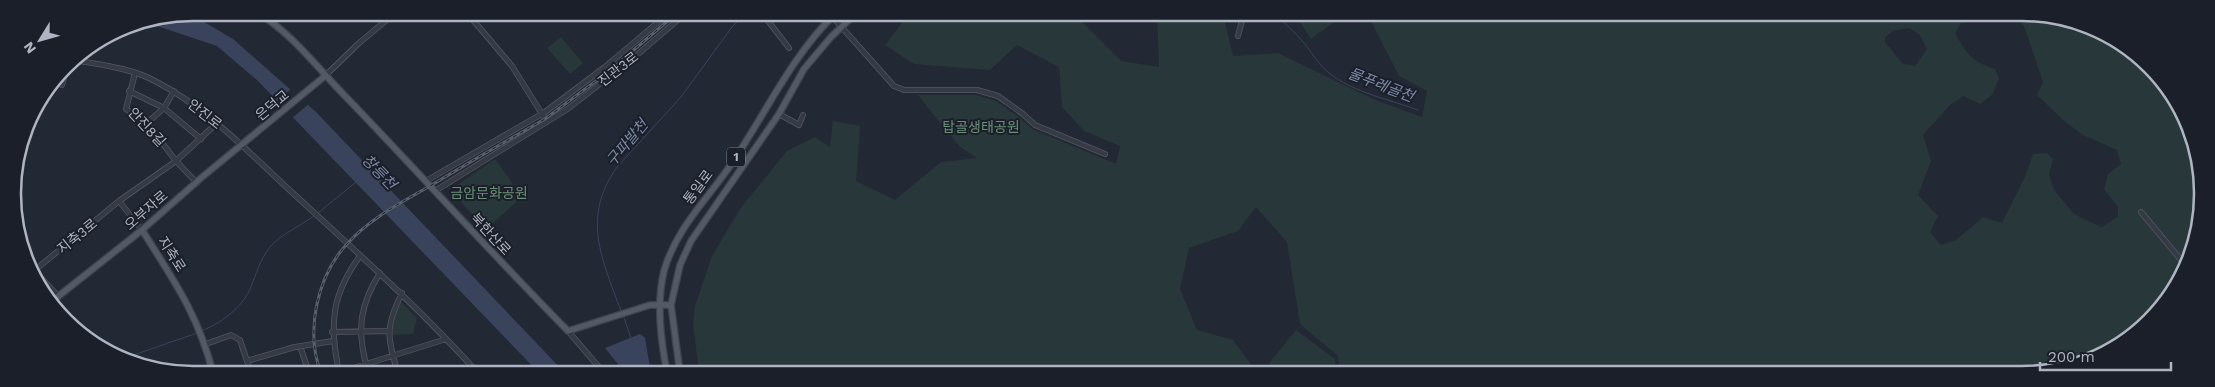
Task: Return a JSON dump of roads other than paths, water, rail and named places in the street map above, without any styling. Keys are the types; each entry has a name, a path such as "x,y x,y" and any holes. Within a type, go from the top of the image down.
{"main road":[{"name":"북한산로","path":"271,21 282,29 568,332"},
{"name":"통일로","path":"666,365 659,305 664,272 677,237 732,163 796,61 826,21"},
{"name":"통일로","path":"679,365 671,305 680,265 691,240 778,114 804,69 831,37 848,21"},
{"name":"은덕교","path":"256,134 325,76"},
{"name":"오부자로","path":"58,296 142,230 256,134"},
{"name":"지축로","path":"142,230 181,290 206,344"},
{"path":"568,332 650,305 671,305"},
{"path":"206,344 211,365"}],"street":[{"path":"325,76 385,21"},
{"path":"474,21 512,66 541,114 548,122"},
{"name":"진관3로","path":"426,182 541,114 605,67 659,21"},
{"name":"진관3로","path":"434,191 548,122 611,76 676,21"},
{"path":"768,21 789,48"},
{"path":"838,21 894,86 904,90 977,90 998,96 1035,124 1106,154"},
{"path":"1238,36 1242,22"},
{"name":"안진로","path":"83,62 135,73 174,92 217,123 360,256"},
{"name":"안진8길","path":"135,73 126,109 147,123 176,161 196,183"},
{"name":"안진8길","path":"129,91 164,108 201,139"},
{"path":"147,123 164,108 174,92"},
{"path":"778,114 799,126 802,115"},
{"name":"안진8길","path":"119,201 176,161 217,123"},
{"path":"499,139 504,149"},
{"name":"지축로","path":"119,201 142,230"},
{"name":"지축3로","path":"38,268 119,201"},
{"path":"2142,212 2181,260"},
{"path":"338,365 332,332 336,302 342,284 360,256 402,293 470,365"},
{"path":"366,364 362,347 362,312 369,290 380,273"},
{"path":"47,283 58,296"},
{"path":"396,365 388,331 394,309 402,293"},
{"path":"332,332 388,331"},
{"path":"568,332 597,365"},
{"path":"206,344 231,335 240,340 248,365"},
{"path":"363,365 446,339"},
{"path":"247,361 300,346 333,341"},
{"path":"300,346 306,365"}],"water":[{"path":"201,21 233,39 316,112 557,365 531,365 257,80 217,46 156,26"},
{"path":"640,334 645,338 650,365 619,365 605,348"}],"waterway":[{"name":"구파발천","path":"621,311 607,274 598,239 597,221 606,186 617,167 681,97 738,21"},
{"name":"물푸레골천","path":"1283,22 1301,39 1322,66 1338,80 1372,95 1418,110"},
{"path":"318,213 356,182"},
{"path":"201,331 223,320 242,303 250,289 258,267 270,247 315,215"},
{"name":"구파발천","path":"623,315 631,338"},
{"path":"134,355 197,333"}],"railway":[{"path":"318,365 314,340 314,323 321,289 336,258 355,236 396,205 545,119 608,72 667,21"}],"park label":[{"name":"탑골생태공원","path":"981,127"},
{"name":"금암문화공원","path":"489,193"}],"water label":[{"name":"창릉천","path":"379,172"}]}
